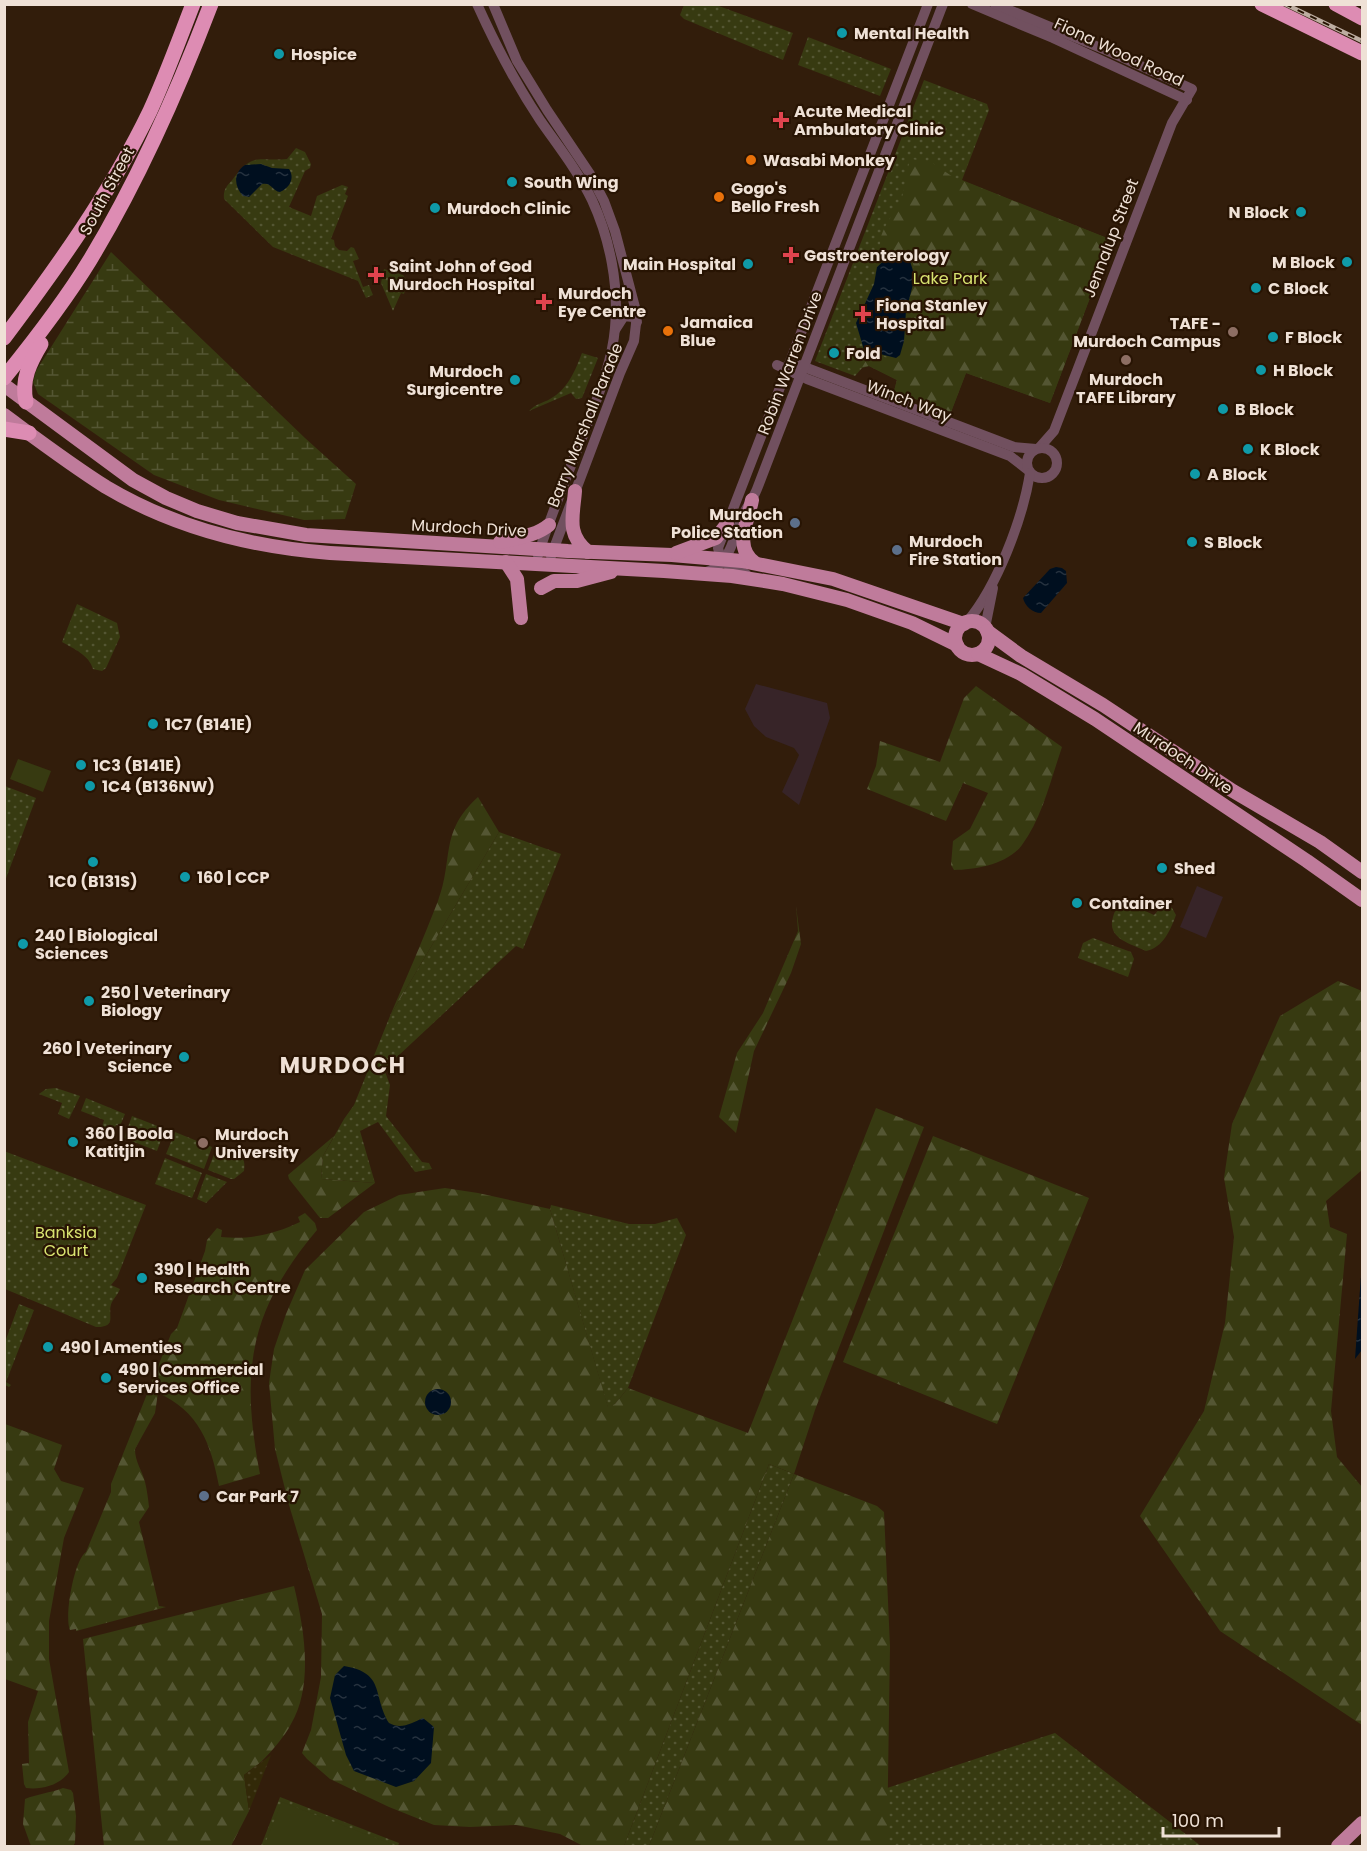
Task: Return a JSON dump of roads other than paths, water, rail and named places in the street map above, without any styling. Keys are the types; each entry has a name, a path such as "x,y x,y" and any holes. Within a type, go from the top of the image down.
{"highway":[{"name":"South Street","path":"4,338 73,243 117,173 149,112 192,4"},
{"name":"South Street","path":"4,378 71,289 119,210 178,87 211,4"},
{"path":"1263,4 1362,55"},
{"path":"1336,4 1362,18"},
{"path":"26,402 24,388 30,362 89,261"},
{"path":"4,429 29,433"}],"main road":[{"name":"Murdoch Drive","path":"4,386 133,480 196,511 237,523 306,535 546,550 672,555 755,563 808,573 852,585 965,623 976,622 1021,656 1103,705 1233,791 1320,842 1362,872"},
{"name":"Murdoch Drive","path":"4,415 85,473 122,496 186,525 229,538 298,551 700,573 769,582 848,600 912,623 957,645 968,655 978,654 1013,669 1095,719 1362,900"},
{"path":"575,491 573,534 588,552"},
{"path":"752,500 743,542 747,556 755,563"},
{"path":"672,555 716,538 727,524"},
{"path":"486,545 531,534 549,525"},
{"path":"506,562 518,579 521,618"},
{"path":"541,588 554,581 577,581 625,569"},
{"path":"848,600 852,585"},
{"path":"957,645 957,631 965,623"},
{"path":"978,654 983,651 988,642 986,629"},
{"path":"1338,1846 1362,1823"}],"street":[{"name":"Barry Marshall Parade","path":"477,4 518,82 539,118 571,163 595,207 612,266 616,304 615,330 601,386 549,525 546,550"},
{"name":"Barry Marshall Parade","path":"493,4 517,61 590,174 604,201 635,302 638,322 634,341 575,491 541,565"},
{"name":"Robin Warren Drive","path":"724,560 761,479 795,369 874,146 928,4"},
{"name":"Robin Warren Drive","path":"724,560 718,548 741,488 795,369 888,151 943,4"},
{"name":"Fiona Wood Road","path":"972,4 1055,34 1192,89"},
{"name":"Fiona Wood Road","path":"995,4 1187,100"},
{"name":"Jennalup Street","path":"1172,123 1180,84"},
{"name":"Jennalup Street","path":"1024,506 1029,471 1028,457 1054,431 1172,123 1192,89"},
{"path":"889,107 903,112"},
{"path":"874,146 888,151"},
{"path":"615,330 624,316 633,317 638,322"},
{"name":"Winch Way","path":"795,369 1014,447 1037,449"},
{"name":"Winch Way","path":"795,369 1010,456 1029,471"},
{"name":"Jennalup Street","path":"965,623 977,610 994,582 1024,506 1039,484 1055,470 1054,431"},
{"path":"1037,449 1047,449 1056,457"},
{"path":"1029,471 1039,478 1048,477"},
{"path":"741,488 752,480 761,479"},
{"path":"700,573 715,569 724,560 731,569 769,582"},
{"name":"Jennalup Street","path":"986,629 994,582"}],"water":[{"path":"261,164 272,168 289,169 292,176 290,182 280,192 268,184 262,184 249,197 243,196 236,180 238,172 245,165"},
{"path":"890,251 898,252 909,258 915,277 906,311 904,341 900,355 896,358 864,350 856,323 874,284 877,267 889,256"},
{"path":"1056,567 1066,571 1067,583 1041,613 1038,613 1025,604 1023,598 1050,569"},
{"path":"1362,1261 1362,1350 1355,1359"},
{"path":"438,1389 447,1393 451,1402 447,1411 438,1415 429,1411 425,1402 429,1393"},
{"path":"344,1666 357,1669 372,1680 389,1723 402,1726 423,1718 434,1727 431,1763 414,1781 396,1787 354,1771 346,1755 330,1698 335,1675"}],"railway":[{"path":"1285,4 1362,41"}],"place":[{"name":"Mental Health","path":"842,33"},
{"name":"Hospice","path":"279,54"},
{"name":"Acute Medical Ambulatory Clinic","path":"781,120"},
{"name":"Wasabi Monkey","path":"751,160"},
{"name":"South Wing","path":"512,182"},
{"name":"Gogo's Bello Fresh","path":"719,197"},
{"name":"Murdoch Clinic","path":"435,208"},
{"name":"N Block","path":"1301,212"},
{"name":"Gastroenterology","path":"791,255"},
{"name":"M Block","path":"1347,262"},
{"name":"Main Hospital","path":"748,264"},
{"name":"Saint John of God Murdoch Hospital","path":"376,275"},
{"name":"C Block","path":"1256,288"},
{"name":"Murdoch Eye Centre","path":"544,302"},
{"name":"Fiona Stanley Hospital","path":"863,314"},
{"name":"Jamaica Blue","path":"668,331"},
{"name":"TAFE - Murdoch Campus","path":"1233,332"},
{"name":"F Block","path":"1273,337"},
{"name":"Fold","path":"834,353"},
{"name":"Murdoch TAFE Library","path":"1126,360"},
{"name":"H Block","path":"1261,370"},
{"name":"Murdoch Surgicentre","path":"515,380"},
{"name":"B Block","path":"1223,409"},
{"name":"K Block","path":"1248,449"},
{"name":"A Block","path":"1195,474"},
{"name":"Murdoch Police Station","path":"795,523"},
{"name":"S Block","path":"1192,542"},
{"name":"Murdoch Fire Station","path":"897,550"},
{"name":"1C7 (B141E)","path":"153,724"},
{"name":"1C3 (B141E)","path":"81,765"},
{"name":"1C4 (B136NW)","path":"90,786"},
{"name":"1C0 (B131S)","path":"93,862"},
{"name":"Shed","path":"1162,868"},
{"name":"160 | CCP","path":"185,877"},
{"name":"Container","path":"1077,903"},
{"name":"240 | Biological Sciences","path":"23,944"},
{"name":"250 | Veterinary Biology","path":"89,1001"},
{"name":"260 | Veterinary Science","path":"184,1057"},
{"name":"360 | Boola Katitjin","path":"73,1142"},
{"name":"Murdoch University","path":"203,1143"},
{"name":"390 | Health Research Centre","path":"142,1278"},
{"name":"490 | Amenties","path":"48,1347"},
{"name":"490 | Commercial Services Office","path":"106,1378"},
{"name":"Car Park 7","path":"204,1496"}],"district":[{"name":"MURDOCH","path":"343,1065"}],"park label":[{"name":"Lake Park","path":"950,278"},
{"name":"Banksia Court","path":"66,1241"}]}
